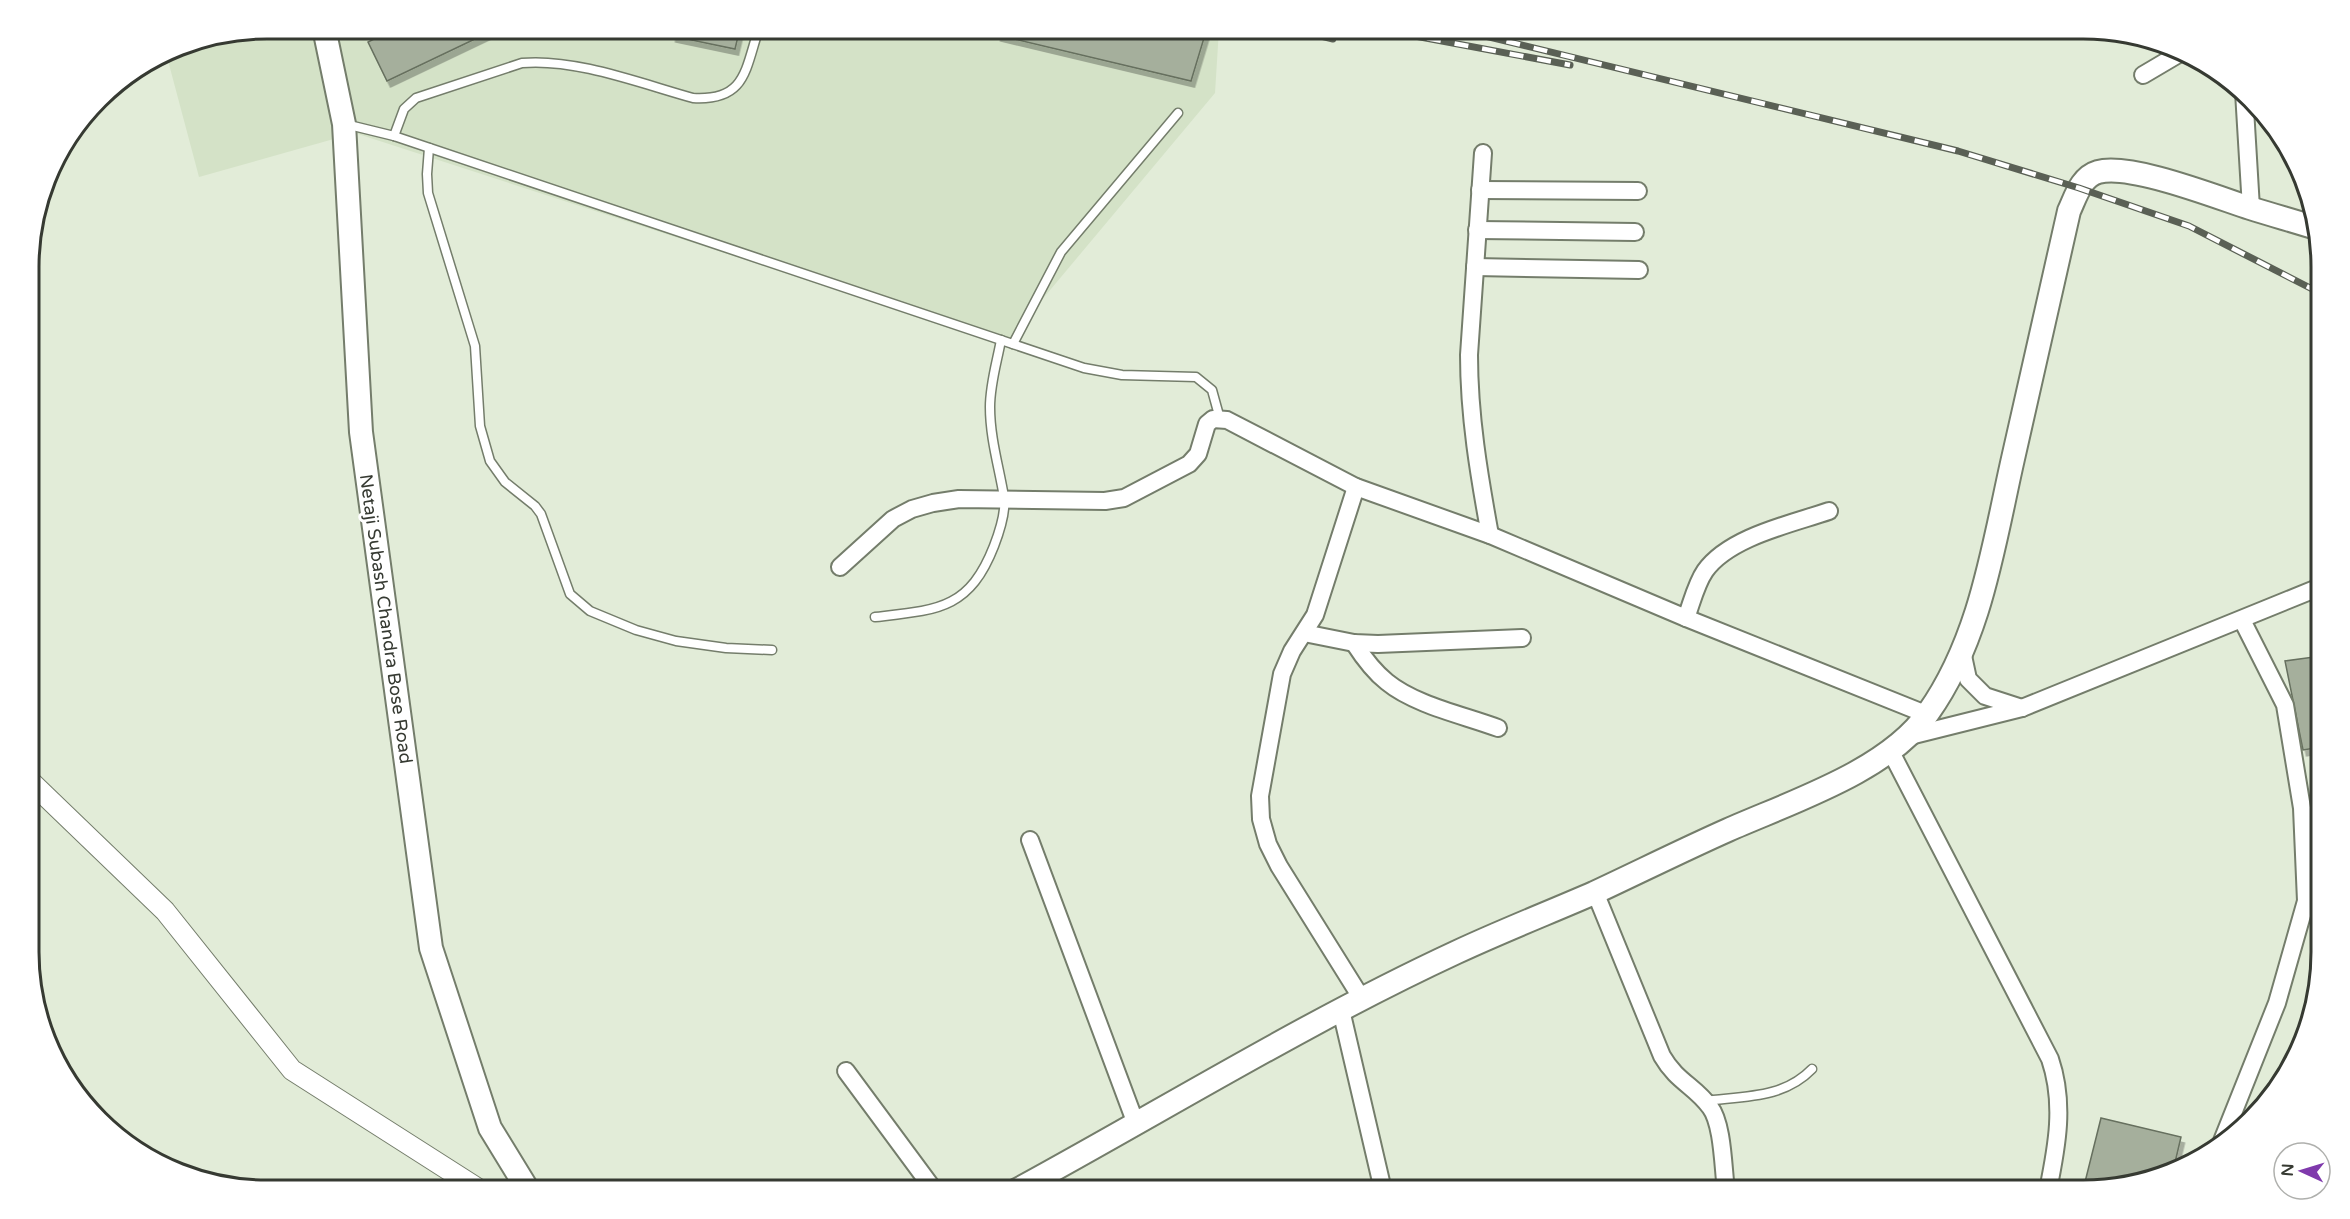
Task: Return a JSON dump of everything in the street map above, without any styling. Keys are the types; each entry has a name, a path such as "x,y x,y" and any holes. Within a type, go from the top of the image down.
{"main road":[{"name":"Netaji Subash Chandra Bose Road","path":"326,39 344,124 361,432 431,948 490,1128 522,1180"},
{"path":"1035,1180 1246,1060 1362,999 1457,952 1596,892 1728,830 1821,791 1891,752 1910,736 1928,715 1951,678 1984,591 2069,211 2079,188 2087,177 2098,172 2113,170 2181,185 2307,225"}],"street":[{"path":"2143,75 2173,57"},
{"path":"2245,107 2251,208"},
{"path":"1483,153 1468,384 1476,458 1490,535"},
{"path":"1480,190 1638,191"},
{"path":"1477,230 1635,232"},
{"path":"1475,267 1639,270"},
{"path":"840,567 876,532 912,509 959,499 1105,501 1124,498 1189,464 1197,454 1207,424 1213,419 1220,418 1356,487 1490,535 1686,618 1928,715"},
{"path":"1356,487 1315,615 1292,651 1282,674 1260,796 1261,819 1268,844 1279,866 1362,999"},
{"path":"1686,618 1704,572 1724,551 1740,542 1829,511"},
{"path":"1910,736 2022,708 2311,590"},
{"path":"2227,1128 2277,1003 2306,901 2302,808 2285,705 2242,620"},
{"path":"1304,633 1354,643 1378,644 1522,638"},
{"path":"1354,643 1386,681 1400,690 1414,698 1498,728"},
{"path":"1962,651 1968,679 1985,696 2022,708"},
{"path":"1891,752 2050,1059 2059,1102 2058,1131 2050,1180"},
{"path":"39,790 165,911 292,1070 464,1180"},
{"path":"1030,840 1136,1124"},
{"path":"1596,892 1662,1056 1677,1078 1704,1101 1714,1113 1725,1180"},
{"path":"1341,1010 1381,1180"},
{"path":"846,1071 926,1180"}],"lane":[{"path":"394,136 404,109 416,98 522,63 540,61 571,65 693,98 711,99 726,95 744,76 756,39"},
{"path":"1013,344 1061,252 1178,113"},
{"path":"344,124 394,136 1084,368 1109,374 1196,377 1212,390 1220,418"},
{"path":"429,148 428,193 475,346 478,412 483,439 497,472 541,514 570,594 590,611 636,630 676,641 772,651"},
{"path":"875,617 932,610 954,602 971,587 986,566 996,540 1004,500 993,449 990,407 991,388 1001,340"},
{"path":"1704,1101 1778,1092 1797,1083 1812,1069"}],"shaded area":[{"path":"252,39 1218,39 1215,93 1005,344 355,133 199,177 168,62 194,51 237,41"}],"building":[{"path":"374,39 475,39 387,81 368,42"},
{"path":"687,39 737,39 735,49"},
{"path":"1014,39 1204,39 1191,81"},
{"path":"2311,657 2311,749 2303,750 2285,661"},
{"path":"2101,1118 2181,1137 2176,1160 2170,1163 2127,1176 2086,1180"}],"railway":[{"path":"1431,39 1570,65"},
{"path":"1497,39 1958,151 2079,188 2189,226 2311,288"}]}
